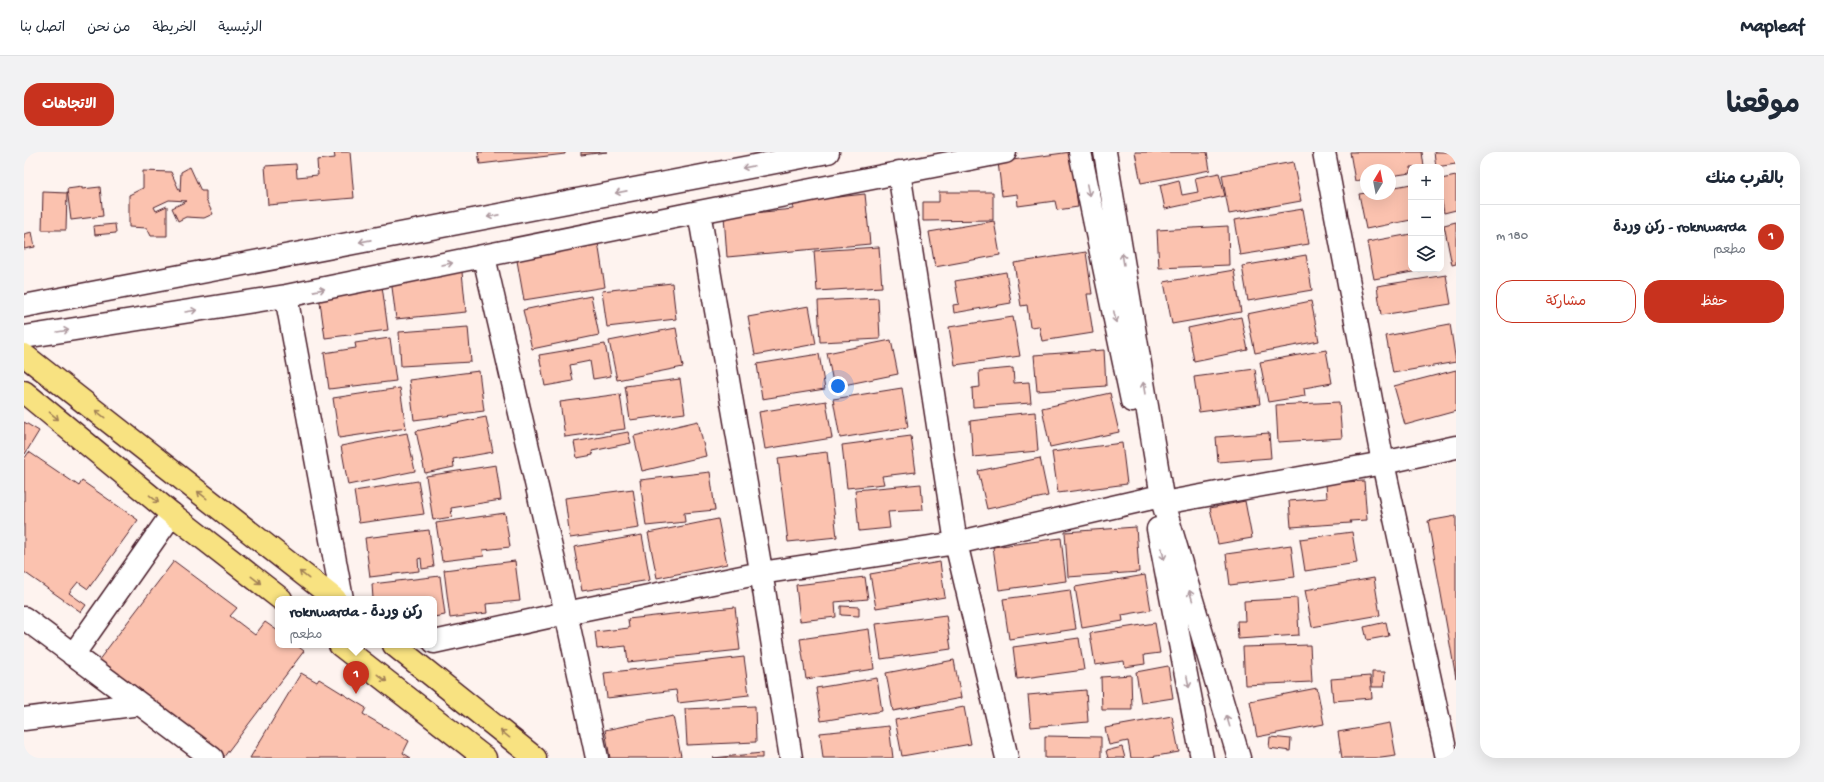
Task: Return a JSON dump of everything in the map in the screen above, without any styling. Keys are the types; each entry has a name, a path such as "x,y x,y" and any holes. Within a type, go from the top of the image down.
{"main road":[{"path":"24,355 331,596"},
{"path":"24,392 172,514 277,596"},
{"path":"344,648 485,758"},
{"path":"398,648 535,758"}],"street":[{"path":"24,306 828,152"},
{"path":"24,337 286,296 698,212 1005,152"},
{"path":"1080,152 1158,500 1239,758"},
{"path":"1105,152 1158,500 1202,758"},
{"path":"1324,152 1383,463 1447,758"},
{"path":"899,172 956,544 1007,758"},
{"path":"698,212 761,573 791,758"},
{"path":"484,256 566,613 597,758"},
{"path":"286,296 341,596"},
{"path":"437,641 761,573 956,544 1158,500 1383,463 1456,447"},
{"path":"73,655 172,514"},
{"path":"24,618 212,758"},
{"path":"24,719 140,704"}],"building":[{"path":"334,152 350,152 354,198 268,205 265,166 296,164 297,177 318,175 317,160 335,158"},
{"path":"478,152 565,152 565,154 480,164"},
{"path":"581,152 607,152 581,155"},
{"path":"1071,152 1078,207 1057,210 1055,201 1018,206 1017,194 1002,196 998,162"},
{"path":"1135,152 1207,152 1210,170 1141,183"},
{"path":"1350,152 1422,152 1424,164 1408,164 1408,173 1396,175 1396,164 1360,164 1360,180 1355,181"},
{"path":"1434,152 1456,152 1456,164 1444,166 1444,164 1436,164"},
{"path":"1293,162 1301,201 1229,214 1222,175"},
{"path":"190,167 201,191 206,191 206,200 213,214 204,218 186,217 178,221 172,208 187,201 169,200 154,207 156,211 167,206 167,236 151,236 147,228 129,227 129,195 143,188 143,171 171,172 180,192 181,172"},
{"path":"1219,173 1225,196 1165,209 1160,185 1179,180 1182,195 1198,192 1195,178"},
{"path":"1456,176 1456,210 1444,213 1444,200 1444,178"},
{"path":"1408,185 1408,221 1366,229 1360,200 1396,200 1396,187"},
{"path":"82,187 82,189 100,187 103,216 71,220 67,189"},
{"path":"43,192 67,193 66,230 42,230"},
{"path":"939,192 993,192 993,220 923,221 923,202 939,202"},
{"path":"865,194 870,244 727,257 724,216 793,209 792,202"},
{"path":"1303,209 1309,244 1240,255 1234,220"},
{"path":"994,221 1000,255 935,267 929,232"},
{"path":"1456,222 1456,264 1452,265 1444,225"},
{"path":"115,224 116,233 95,235 94,226"},
{"path":"1228,226 1229,265 1159,268 1157,230"},
{"path":"32,232 35,247 24,249 24,234"},
{"path":"1408,235 1408,272 1412,272 1374,279 1367,242"},
{"path":"598,242 605,287 524,300 516,255"},
{"path":"879,247 882,287 817,291 814,251"},
{"path":"1086,252 1092,294 1087,294 1093,333 1042,341 1039,326 1030,327 1027,305 1021,306 1014,263"},
{"path":"1306,255 1312,290 1248,301 1242,266"},
{"path":"1234,270 1241,312 1172,324 1164,282"},
{"path":"462,272 466,312 396,319 391,279"},
{"path":"1006,272 1011,303 954,313 953,305 959,304 955,281"},
{"path":"1446,275 1451,304 1381,315 1377,286"},
{"path":"672,283 676,319 607,327 602,291"},
{"path":"382,286 388,330 325,338 319,295"},
{"path":"591,296 599,335 532,349 523,310"},
{"path":"878,298 880,339 820,342 818,301"},
{"path":"1311,301 1319,341 1255,353 1247,314"},
{"path":"809,306 816,344 755,355 748,317"},
{"path":"1013,317 1020,356 955,365 949,327"},
{"path":"1241,317 1248,350 1194,361 1188,328"},
{"path":"1450,324 1456,362 1393,373 1386,336"},
{"path":"468,327 471,362 401,366 399,332"},
{"path":"676,328 683,367 617,380 609,341"},
{"path":"390,338 396,381 329,389 324,353 356,348 355,343"},
{"path":"891,340 898,374 834,387 827,353"},
{"path":"605,344 611,376 593,379 590,361 570,365 573,381 545,386 539,355"},
{"path":"1104,350 1106,386 1037,391 1034,355"},
{"path":"1326,350 1332,383 1304,388 1305,396 1268,402 1260,362"},
{"path":"819,354 825,389 762,399 757,364"},
{"path":"1013,368 1014,383 1029,382 1031,403 973,407 972,388 980,387 979,371"},
{"path":"1255,369 1260,404 1199,412 1194,377"},
{"path":"1456,370 1456,411 1405,425 1394,386"},
{"path":"479,371 484,411 414,420 409,380"},
{"path":"680,379 685,413 630,420 625,386"},
{"path":"400,388 406,428 339,438 333,398"},
{"path":"902,388 908,427 840,438 833,399"},
{"path":"1110,393 1119,432 1050,447 1042,408"},
{"path":"620,394 625,429 565,437 560,402"},
{"path":"826,401 832,438 765,449 759,412"},
{"path":"1339,402 1342,438 1278,442 1276,405"},
{"path":"1035,412 1038,451 973,457 970,421 1004,417 1004,415"},
{"path":"486,417 493,452 453,459 454,467 425,473 416,431"},
{"path":"698,421 706,456 642,471 634,436"},
{"path":"24,422 39,431 25,454 24,453"},
{"path":"628,432 631,443 592,451 593,455 577,458 574,442"},
{"path":"407,433 415,471 348,485 341,446"},
{"path":"1269,433 1271,458 1218,462 1216,437"},
{"path":"911,436 916,472 882,476 884,484 847,488 842,445"},
{"path":"1122,443 1127,484 1058,493 1052,452"},
{"path":"29,452 79,486 82,481 138,520 88,589 78,582 69,593 86,605 81,612 24,572 24,459"},
{"path":"827,452 837,537 788,542 778,458"},
{"path":"1040,458 1048,496 987,509 978,471"},
{"path":"496,465 501,500 451,508 452,517 433,520 426,476"},
{"path":"710,472 715,510 684,513 685,522 646,526 640,480"},
{"path":"418,481 424,514 359,523 354,491"},
{"path":"1364,481 1367,520 1350,521 1351,523 1291,527 1289,501 1327,498 1326,483"},
{"path":"921,484 923,510 888,512 890,528 859,531 855,490"},
{"path":"633,489 639,528 570,538 565,498"},
{"path":"1245,501 1252,538 1218,544 1210,508"},
{"path":"505,513 510,547 483,550 484,556 442,561 436,523"},
{"path":"1456,516 1456,678 1428,521"},
{"path":"718,519 727,564 657,578 648,533"},
{"path":"1136,527 1139,572 1068,577 1065,532"},
{"path":"429,530 434,567 422,569 421,558 418,559 419,571 370,577 365,538"},
{"path":"1352,532 1357,563 1305,571 1300,539"},
{"path":"642,535 650,580 582,591 574,547"},
{"path":"1061,538 1066,581 999,590 993,547"},
{"path":"1291,545 1295,577 1230,585 1226,554"},
{"path":"174,561 237,608 230,616 255,635 265,622 275,629 275,648 300,648 304,651 223,758 220,758 98,661"},
{"path":"515,561 520,601 486,604 487,613 450,618 444,570"},
{"path":"940,562 945,597 876,608 870,574"},
{"path":"1145,575 1151,610 1122,615 1123,621 1082,628 1075,587"},
{"path":"440,576 445,615 437,616 437,596 373,596 372,584"},
{"path":"865,577 868,599 835,602 836,617 800,621 796,585"},
{"path":"1374,578 1380,615 1312,627 1305,590"},
{"path":"1070,590 1076,629 1009,639 1003,599"},
{"path":"1297,598 1299,635 1238,639 1237,621 1245,621 1244,601"},
{"path":"841,606 859,607 859,616 841,615"},
{"path":"735,607 740,650 628,662 626,646 597,649 595,632 629,628 628,619"},
{"path":"946,615 951,649 881,659 876,624"},
{"path":"1386,622 1389,636 1367,640 1364,627"},
{"path":"1155,623 1160,653 1144,655 1145,664 1125,667 1124,661 1095,665 1090,633"},
{"path":"869,629 874,669 806,679 800,639"},
{"path":"1079,638 1084,670 1017,679 1013,647"},
{"path":"1310,645 1312,682 1245,685 1243,647"},
{"path":"744,657 749,695 678,703 676,690 607,698 604,673"},
{"path":"954,660 961,698 893,711 886,673"},
{"path":"1168,666 1173,698 1141,703 1136,672"},
{"path":"1372,672 1385,672 1384,687 1372,687"},
{"path":"301,673 317,682 319,679 366,708 363,714 409,741 403,753 411,758 250,758"},
{"path":"1131,675 1132,710 1102,710 1101,677"},
{"path":"1370,676 1372,698 1333,701 1331,679"},
{"path":"877,678 882,711 821,721 816,688"},
{"path":"1317,688 1324,724 1257,737 1250,701"},
{"path":"1086,690 1088,722 1031,727 1028,695"},
{"path":"755,706 756,742 687,745 685,709"},
{"path":"964,707 971,744 902,756 895,720"},
{"path":"673,716 681,756 669,758 610,758 605,730"},
{"path":"1172,716 1179,752 1145,758 1131,758 1128,741 1109,745 1105,728"},
{"path":"1390,723 1396,756 1381,758 1342,758 1338,732"},
{"path":"889,726 893,758 823,758 820,733"},
{"path":"1045,736 1101,737 1101,758 1045,758"},
{"path":"1270,737 1291,739 1290,751 1269,748"},
{"path":"1122,747 1125,758 1108,758 1106,751"},
{"path":"762,753 762,758 713,758"}],"place":[{"name":"roknwarda - ركن وردة","path":"356,694"}]}
